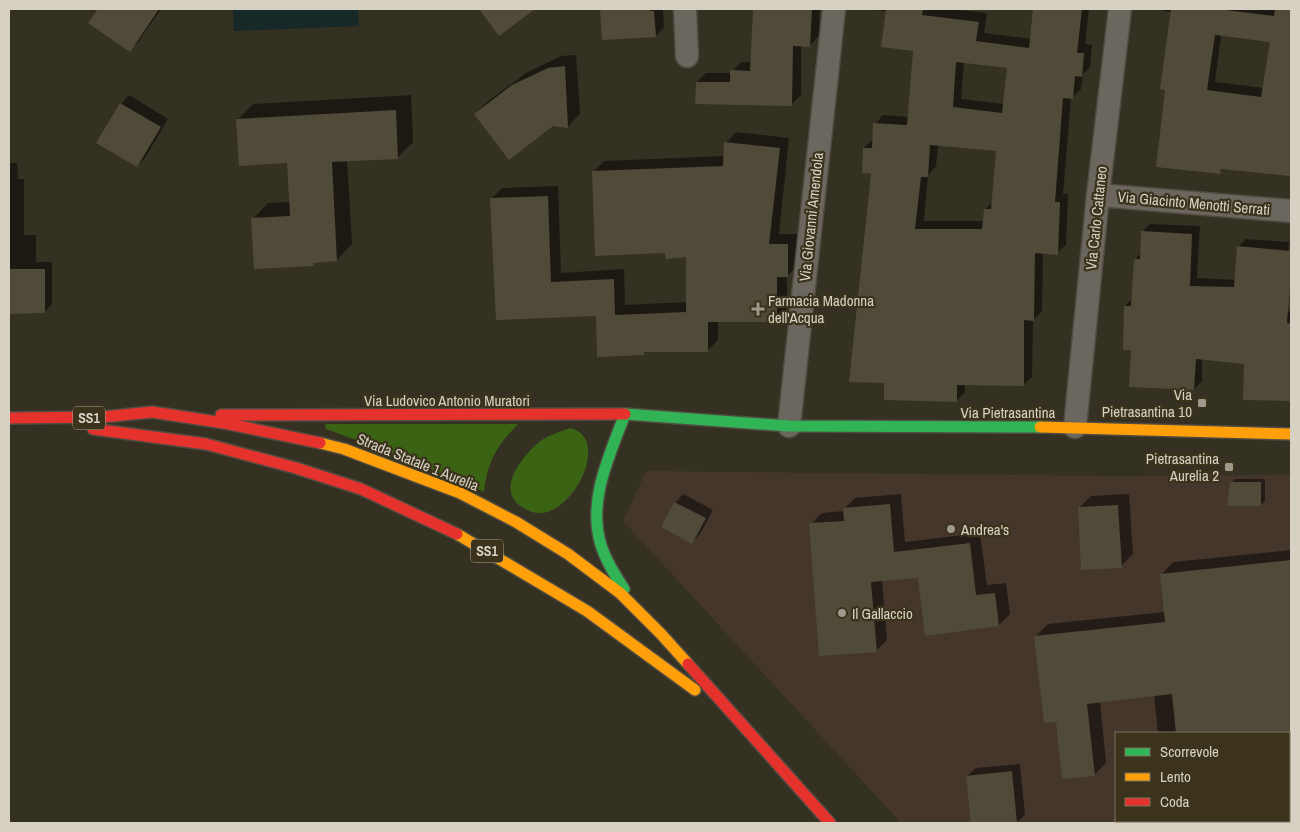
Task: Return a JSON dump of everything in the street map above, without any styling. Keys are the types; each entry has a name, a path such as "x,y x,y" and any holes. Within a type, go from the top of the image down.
{"main road":[{"name":"Strada Statale 1 Aurelia","path":"9,419 103,418 152,412 224,422 303,438 344,449 460,494 516,522 568,554 620,593 661,634 830,823"},
{"name":"Via Ludovico Antonio Muratori","path":"169,415 625,414 725,422"},
{"path":"625,414 601,482 596,516 597,530 612,572 648,621"},
{"name":"Strada Statale 1 Aurelia","path":"9,419 206,444 296,468 361,489 466,538 587,611 737,720"},
{"name":"Via Pietrasantina","path":"725,422 789,426 1075,427 1291,434"}],"street":[{"path":"685,9 687,56"},
{"name":"Via Giovanni Amendola","path":"789,426 834,9"},
{"name":"Via Carlo Cattaneo","path":"1075,427 1098,196 1120,9"},
{"name":"Via Giacinto Menotti Serrati","path":"1098,196 1291,212"}],"shaded area":[{"path":"233,9 358,9 359,26 234,31"},
{"path":"646,471 1119,476 1291,475 1291,823 901,823 623,521"}],"green space":[{"path":"325,424 518,424 494,455 488,471 484,492 410,460 326,429"},
{"path":"570,428 582,434 588,445 588,459 584,474 576,488 565,501 553,510 540,513 532,512 519,505 513,498 511,481 520,463 539,442"}],"building":[{"path":"98,9 159,9 130,52 88,23"},
{"path":"479,9 535,9 499,36"},
{"path":"600,9 650,9 650,11 654,11 656,37 602,40"},
{"path":"753,9 812,9 810,47 793,46 792,106 695,104 696,82 730,82 730,70 750,71"},
{"path":"886,9 923,9 922,15 979,22 976,41 1029,48 1033,9 1082,9 1077,53 1084,53 1082,77 1075,76 1073,99 1063,98 1055,202 1060,202 1058,255 1035,253 1034,321 1024,320 1024,386 957,385 957,402 884,400 884,383 849,382 871,174 862,173 863,148 872,148 873,123 907,125 913,51 881,47","holes":["956,62 1007,68 1002,113 953,107","930,145 996,151 991,209 984,209 982,229 915,229 921,177 928,177"]},
{"path":"1171,9 1217,9 1274,16 1275,9 1291,9 1290,176 1221,169 1220,174 1156,167 1165,90 1160,89","holes":["1215,35 1270,42 1261,97 1207,90"]},
{"path":"565,66 568,128 553,126 509,160 474,114 512,85 548,68"},
{"path":"120,103 161,127 137,167 96,143"},
{"path":"396,110 398,159 332,162 337,261 313,263 314,266 254,269 251,218 290,216 287,163 239,166 236,119"},
{"path":"724,142 780,148 769,244 788,244 788,277 777,277 777,322 708,322 708,352 644,352 645,355 597,357 596,316 496,320 490,198 548,196 551,282 614,279 615,315 686,312 686,257 666,259 665,253 595,256 592,171 723,166"},
{"path":"1141,231 1192,234 1190,286 1234,287 1237,246 1291,251 1287,323 1291,324 1291,401 1243,400 1244,364 1196,359 1194,390 1129,387 1131,350 1123,350 1124,306 1131,306 1134,259 1140,259"},
{"path":"9,269 45,269 45,313 9,314"},
{"path":"1230,482 1261,482 1261,506 1227,506"},
{"path":"674,502 706,518 692,544 661,527"},
{"path":"890,504 894,552 970,543 976,595 995,593 999,626 925,636 918,578 871,582 877,652 819,656 809,523 844,521 843,508"},
{"path":"1118,505 1122,568 1081,570 1078,507"},
{"path":"1291,560 1291,733 1176,732 1172,694 1087,704 1095,776 1062,779 1056,722 1044,723 1034,636 1165,622 1160,574"},
{"path":"1012,771 1017,823 971,823 966,776"}],"traffic: fast":[{"path":"625,414 789,426 1040,427"},
{"path":"624,589 603,551 597,528 597,512 602,478 625,414"}],"traffic: slow":[{"path":"1040,427 1291,434"},
{"path":"320,443 344,449 460,493 516,522 568,554 620,593 688,664"},
{"path":"457,534 587,611 695,690"}],"traffic: jam":[{"path":"9,418 103,417 152,412 224,423 320,443"},
{"path":"221,415 625,414"},
{"path":"93,429 206,444 296,468 361,489 457,534"},
{"path":"688,664 830,823"}],"place":[{"name":"Farmacia Madonna dell'Acqua","path":"758,309"},
{"name":"Via Pietrasantina 10","path":"1202,403"},
{"name":"Pietrasantina Aurelia 2","path":"1229,467"},
{"name":"Andrea's","path":"951,529"},
{"name":"Il Gallaccio","path":"842,613"}]}
